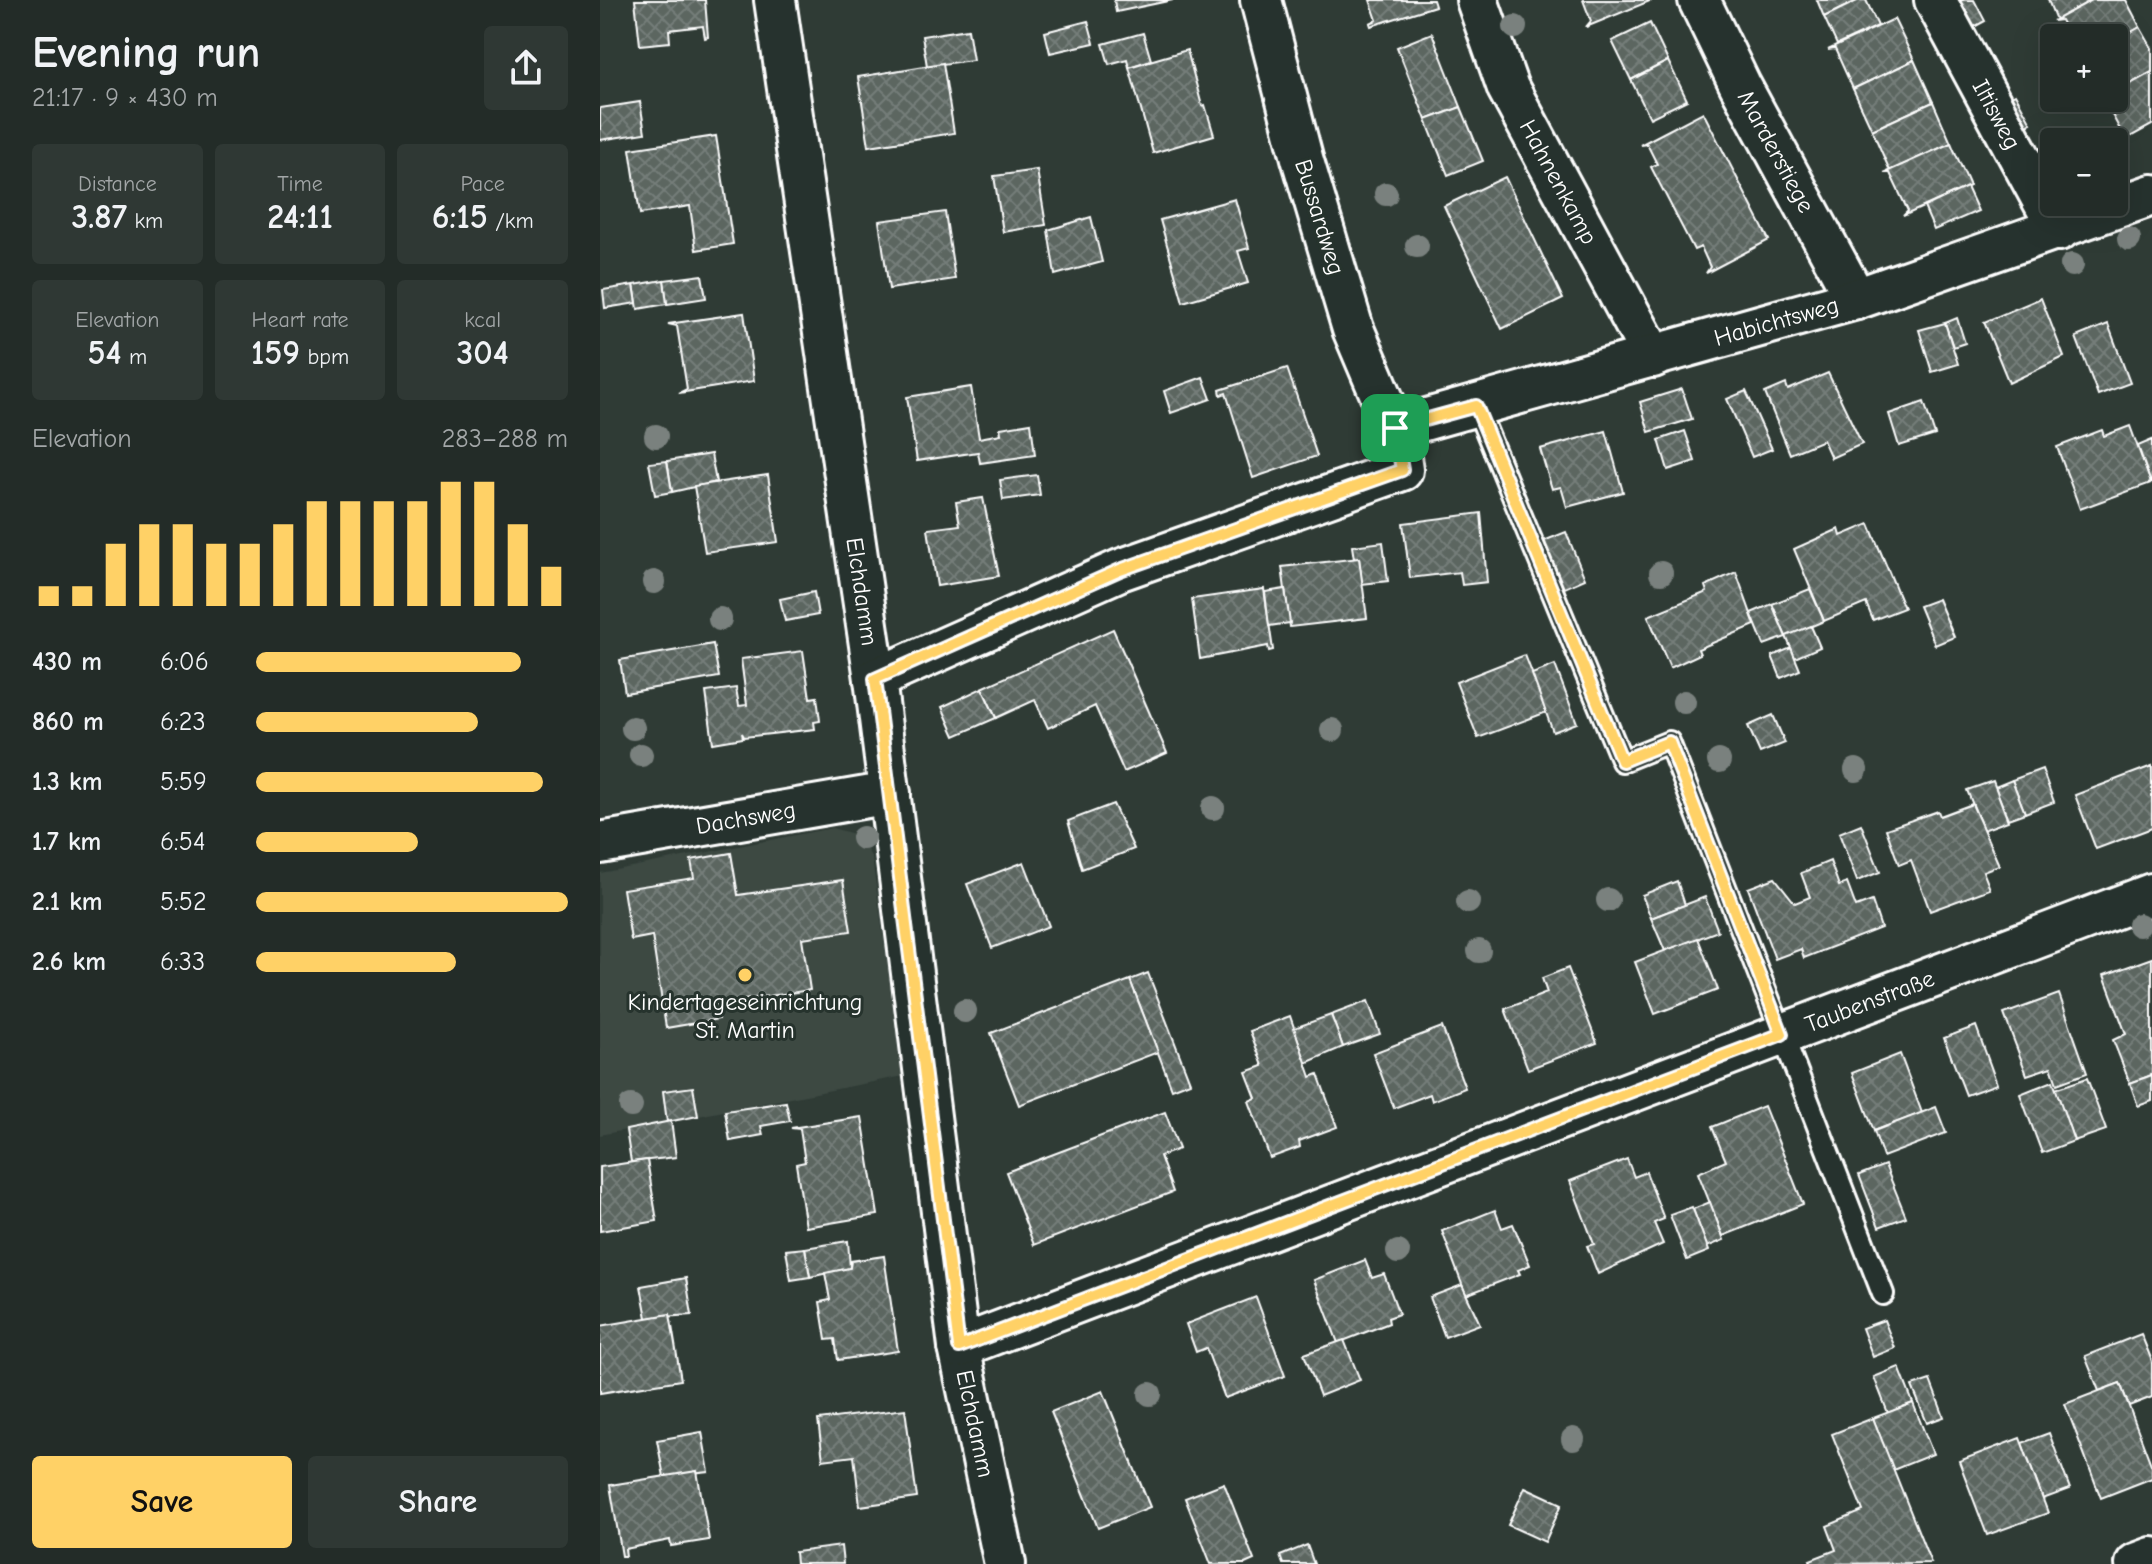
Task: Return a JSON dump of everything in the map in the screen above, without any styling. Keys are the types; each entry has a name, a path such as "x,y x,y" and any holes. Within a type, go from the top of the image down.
{"street":[{"name":"Elchdamm","path":"775,0 875,679 959,1347 1005,1564"},
{"name":"Bussardweg","path":"875,679 1120,570 1402,470 1395,428 1353,329 1302,158 1261,0"},
{"name":"Hahnenkamp","path":"1477,0 1508,88 1653,357"},
{"name":"Marderstiege","path":"1699,0 1740,85 1856,299"},
{"name":"Iltisweg","path":"1935,0 2059,230"},
{"name":"Habichtsweg","path":"1395,428 1856,299 2152,195"},
{"name":"Dachsweg","path":"600,843 890,793"},
{"name":"Taubenstraße","path":"959,1347 2152,894"},
{"path":"2136,1564 2152,1558"}],"lane":[{"path":"1476,406 1622,761 1669,742 1883,1294"}],"shaded area":[{"name":"Kindertageseinrichtung St. Martin","path":"832,828 858,835 872,858 904,1076 600,1135 600,873"}],"building":[{"path":"635,0 705,0 708,37 705,38 703,26 669,30 670,42 640,45"},
{"path":"1114,0 1173,0 1116,12"},
{"path":"1370,0 1433,0 1435,6 1371,26 1370,23 1377,20"},
{"path":"1583,0 1650,1 1586,27 1591,21"},
{"path":"1817,0 1859,0 1824,17"},
{"path":"1859,0 1866,0 1878,26 1837,45 1824,17"},
{"path":"1948,0 1974,0 1985,21 1965,32"},
{"path":"2048,0 2092,0 2056,20"},
{"path":"2092,0 2126,0 2140,27 2128,34 2128,24 2063,24 2061,20 2053,21"},
{"path":"1894,19 1914,60 1853,89 1835,49 1828,50"},
{"path":"1088,21 1094,43 1050,53 1045,32"},
{"path":"1650,23 1668,61 1631,80 1612,41"},
{"path":"2140,27 2152,48 2152,72 2128,85 2128,34"},
{"path":"968,29 973,60 927,66 922,36"},
{"path":"1143,33 1151,60 1129,67 1127,59 1109,64 1103,44"},
{"path":"1432,33 1461,107 1426,120 1397,47"},
{"path":"1187,50 1202,106 1205,105 1214,135 1153,153 1129,67"},
{"path":"1914,60 1933,102 1872,130 1853,89"},
{"path":"1668,61 1687,100 1650,118 1631,80"},
{"path":"943,63 954,133 869,146 858,77"},
{"path":"2152,72 2152,125 2128,138 2128,128 2119,128 2110,112 2128,112 2128,85"},
{"path":"2015,94 2031,123 2017,130 2001,102"},
{"path":"640,102 645,133 600,140 600,108"},
{"path":"1933,102 1951,143 1890,171 1872,130"},
{"path":"1461,107 1483,161 1448,175 1426,120"},
{"path":"1703,112 1769,240 1706,273 1710,267 1701,247 1694,250 1651,167 1657,164 1647,144 1640,145"},
{"path":"716,136 733,244 696,250 690,206 640,214 630,149"},
{"path":"1951,143 1970,186 1903,216 1908,211 1890,173 1884,173"},
{"path":"1037,170 1046,225 1003,232 994,176"},
{"path":"1505,177 1563,299 1502,329 1444,206"},
{"path":"1967,187 1978,211 1934,230 1924,207"},
{"path":"1235,199 1249,248 1238,251 1248,283 1183,302 1160,220"},
{"path":"945,212 955,279 889,289 879,221"},
{"path":"1091,217 1102,262 1055,275 1048,230"},
{"path":"702,275 706,298 667,304 664,280"},
{"path":"664,280 667,304 638,309 634,285"},
{"path":"634,285 637,303 605,308 603,290"},
{"path":"2041,298 2064,357 2009,383 1984,322"},
{"path":"744,313 754,381 679,393 687,389 677,326 668,324"},
{"path":"1957,318 1965,343 1953,347 1945,323"},
{"path":"1945,323 1958,364 1932,372 1919,330"},
{"path":"2108,324 2130,383 2098,395 2076,337"},
{"path":"1287,368 1317,456 1253,478 1226,393 1221,395 1220,390"},
{"path":"1828,373 1862,444 1831,458 1823,440 1790,454 1765,393 1786,384 1788,390"},
{"path":"1203,377 1211,399 1171,413 1164,391"},
{"path":"971,387 979,438 1001,434 1000,428 1031,423 1035,455 980,463 978,452 917,461 907,397"},
{"path":"1682,389 1692,419 1649,432 1640,402"},
{"path":"1746,391 1772,449 1752,457 1727,399"},
{"path":"1924,402 1935,435 1899,446 1889,414"},
{"path":"2130,426 2151,483 2080,509 2057,447 2102,430 2104,436"},
{"path":"1606,431 1623,492 1567,507 1561,487 1552,489 1540,449"},
{"path":"1685,431 1695,461 1668,470 1659,440"},
{"path":"2152,440 2152,483 2151,483 2138,446"},
{"path":"711,454 716,482 672,492 667,461"},
{"path":"667,461 672,492 655,495 649,463"},
{"path":"768,475 778,542 705,552 694,486"},
{"path":"1037,475 1040,495 1003,500 1000,480"},
{"path":"983,498 999,576 937,586 928,529 960,525 956,502"},
{"path":"1481,513 1487,582 1462,585 1460,572 1410,578 1403,523"},
{"path":"1869,524 1904,608 1873,620 1866,603 1824,621 1794,549 1839,529 1841,536"},
{"path":"1566,532 1585,579 1560,590 1541,542"},
{"path":"1383,542 1388,581 1362,584 1359,558 1354,559 1352,546"},
{"path":"1359,558 1367,618 1290,627 1282,567"},
{"path":"1736,572 1755,625 1698,649 1700,654 1670,668 1648,616 1707,592 1705,586"},
{"path":"1264,589 1273,650 1269,651 1268,646 1200,659 1192,599"},
{"path":"1285,589 1290,623 1269,626 1265,592"},
{"path":"1810,589 1824,621 1786,637 1772,604"},
{"path":"814,592 818,615 785,621 780,599"},
{"path":"1938,599 1954,637 1935,645 1919,606"},
{"path":"1772,604 1786,637 1764,645 1751,613"},
{"path":"1811,626 1820,647 1795,658 1786,636"},
{"path":"1113,629 1167,753 1124,772 1095,706 1048,728 1035,700 996,718 982,688"},
{"path":"713,644 719,677 625,693 620,660"},
{"path":"1791,648 1800,670 1781,678 1772,656"},
{"path":"803,651 810,698 817,697 820,721 814,722 815,729 744,737 742,733 743,738 713,743 706,692 736,688 739,706 747,705 741,659"},
{"path":"1525,655 1547,712 1478,738 1456,682"},
{"path":"1555,665 1577,723 1553,732 1532,674"},
{"path":"982,688 996,718 955,736 942,707"},
{"path":"1773,715 1785,743 1760,753 1748,726"},
{"path":"2152,766 2152,828 2096,849 2075,795"},
{"path":"2042,769 2054,802 2025,813 2012,780"},
{"path":"2012,780 2025,813 2008,819 1995,787"},
{"path":"1993,781 2008,821 1983,830 1967,790"},
{"path":"1113,804 1134,849 1082,869 1068,821"},
{"path":"1972,804 1999,865 1983,871 1990,889 1930,911 1911,860 1899,865 1886,829 1938,811 1940,816"},
{"path":"1861,824 1880,872 1857,881 1839,833"},
{"path":"731,853 738,895 843,880 851,931 802,938 810,990 717,1004 719,1019 666,1028 652,936 631,940 623,889 694,878 691,860"},
{"path":"1830,861 1839,886 1847,883 1856,907 1872,901 1881,928 1804,958 1801,949 1775,959 1748,888 1775,878 1795,903 1810,897 1801,873"},
{"path":"1024,862 1049,926 992,948 967,884"},
{"path":"1677,881 1685,905 1651,918 1642,895"},
{"path":"1705,897 1718,931 1665,951 1651,918"},
{"path":"1698,938 1718,990 1655,1014 1635,962"},
{"path":"2152,958 2152,1075 2130,1083 2113,1040 2126,1034 2104,975"},
{"path":"1568,968 1597,1043 1528,1069 1505,1009 1547,993 1542,978"},
{"path":"1148,973 1190,1082 1172,1089 1130,980"},
{"path":"1130,980 1158,1052 1019,1105 991,1033"},
{"path":"2059,994 2087,1073 2057,1084 2051,1067 2027,1075 2004,1014"},
{"path":"1368,1001 1380,1034 1343,1047 1331,1015"},
{"path":"1331,1015 1343,1047 1306,1063 1294,1028"},
{"path":"1290,1016 1311,1077 1318,1074 1337,1127 1299,1141 1300,1147 1270,1158 1249,1101 1256,1098 1246,1072 1263,1066 1250,1031"},
{"path":"1976,1026 1997,1084 1966,1095 1944,1038"},
{"path":"1442,1027 1465,1088 1432,1101 1430,1094 1394,1108 1373,1053"},
{"path":"1900,1054 1922,1113 1874,1131 1852,1073"},
{"path":"2152,1075 2152,1101 2138,1106 2130,1083"},
{"path":"2087,1078 2106,1130 2074,1141 2055,1089"},
{"path":"2053,1081 2074,1141 2042,1153 2020,1094"},
{"path":"693,1087 698,1116 667,1122 663,1091"},
{"path":"786,1102 790,1121 761,1126 763,1135 730,1141 725,1111"},
{"path":"1764,1106 1803,1204 1723,1236 1698,1173 1726,1161 1712,1127"},
{"path":"1936,1107 1946,1133 1883,1157 1874,1131"},
{"path":"1165,1112 1179,1149 1160,1156 1173,1192 1034,1245 1006,1172"},
{"path":"862,1117 878,1215 806,1227 796,1164 805,1162 800,1129 791,1128"},
{"path":"671,1121 676,1157 631,1162 626,1130"},
{"path":"1627,1159 1634,1177 1646,1172 1664,1219 1654,1223 1663,1244 1598,1274 1587,1246 1594,1244 1570,1181"},
{"path":"647,1160 657,1221 600,1231 600,1167"},
{"path":"1885,1165 1906,1217 1879,1227 1859,1175"},
{"path":"1710,1202 1724,1240 1707,1247 1693,1209"},
{"path":"1692,1207 1709,1251 1687,1260 1670,1215"},
{"path":"1495,1210 1502,1228 1513,1224 1530,1265 1518,1270 1520,1274 1466,1295 1442,1231"},
{"path":"848,1241 850,1268 810,1277 805,1248"},
{"path":"805,1248 810,1277 791,1280 786,1250"},
{"path":"884,1256 898,1351 838,1360 835,1339 826,1340 820,1302 830,1300 825,1273 850,1268 851,1261"},
{"path":"1365,1260 1372,1278 1384,1274 1399,1314 1388,1318 1389,1323 1338,1343 1314,1280"},
{"path":"686,1278 692,1315 647,1318 641,1286"},
{"path":"1462,1285 1480,1324 1445,1337 1430,1297"},
{"path":"1256,1297 1285,1376 1225,1398 1206,1348 1196,1352 1186,1324"},
{"path":"670,1314 681,1380 600,1393 600,1326"},
{"path":"1884,1320 1895,1348 1873,1357 1862,1328"},
{"path":"2141,1334 2152,1361 2152,1397 2129,1406 2120,1383 2099,1391 2085,1356"},
{"path":"1344,1340 1360,1380 1320,1396 1304,1354"},
{"path":"1899,1367 1913,1403 1888,1413 1874,1377"},
{"path":"1930,1380 1944,1417 1927,1423 1912,1386"},
{"path":"2120,1383 2152,1467 2152,1478 2101,1498 2065,1404"},
{"path":"1103,1391 1150,1507 1098,1528 1051,1412"},
{"path":"1913,1403 1933,1454 1893,1470 1873,1418"},
{"path":"905,1409 917,1498 860,1506 854,1456 823,1460 818,1420"},
{"path":"1873,1418 1931,1563 1812,1564 1810,1560 1836,1550 1827,1526 1863,1511 1832,1434"},
{"path":"702,1432 709,1472 664,1477 657,1440"},
{"path":"2049,1433 2070,1489 2043,1499 2022,1443"},
{"path":"2020,1438 2048,1513 1987,1535 1959,1461"},
{"path":"697,1471 709,1540 671,1546 670,1540 625,1549 626,1556 622,1556 610,1485"},
{"path":"1224,1483 1254,1560 1245,1564 1211,1564 1185,1498"},
{"path":"1525,1487 1562,1504 1545,1542 1508,1525"},
{"path":"1307,1545 1314,1564 1283,1564 1280,1556"},
{"path":"841,1546 843,1564 796,1564 795,1552"}],"place":[{"name":"Kindertageseinrichtung St. Martin","path":"745,975"}],"route":[{"path":"1476,406 1622,761 1669,742 1782,1034 959,1347 875,679 1120,570 1402,470 1395,428 1476,406"}]}
